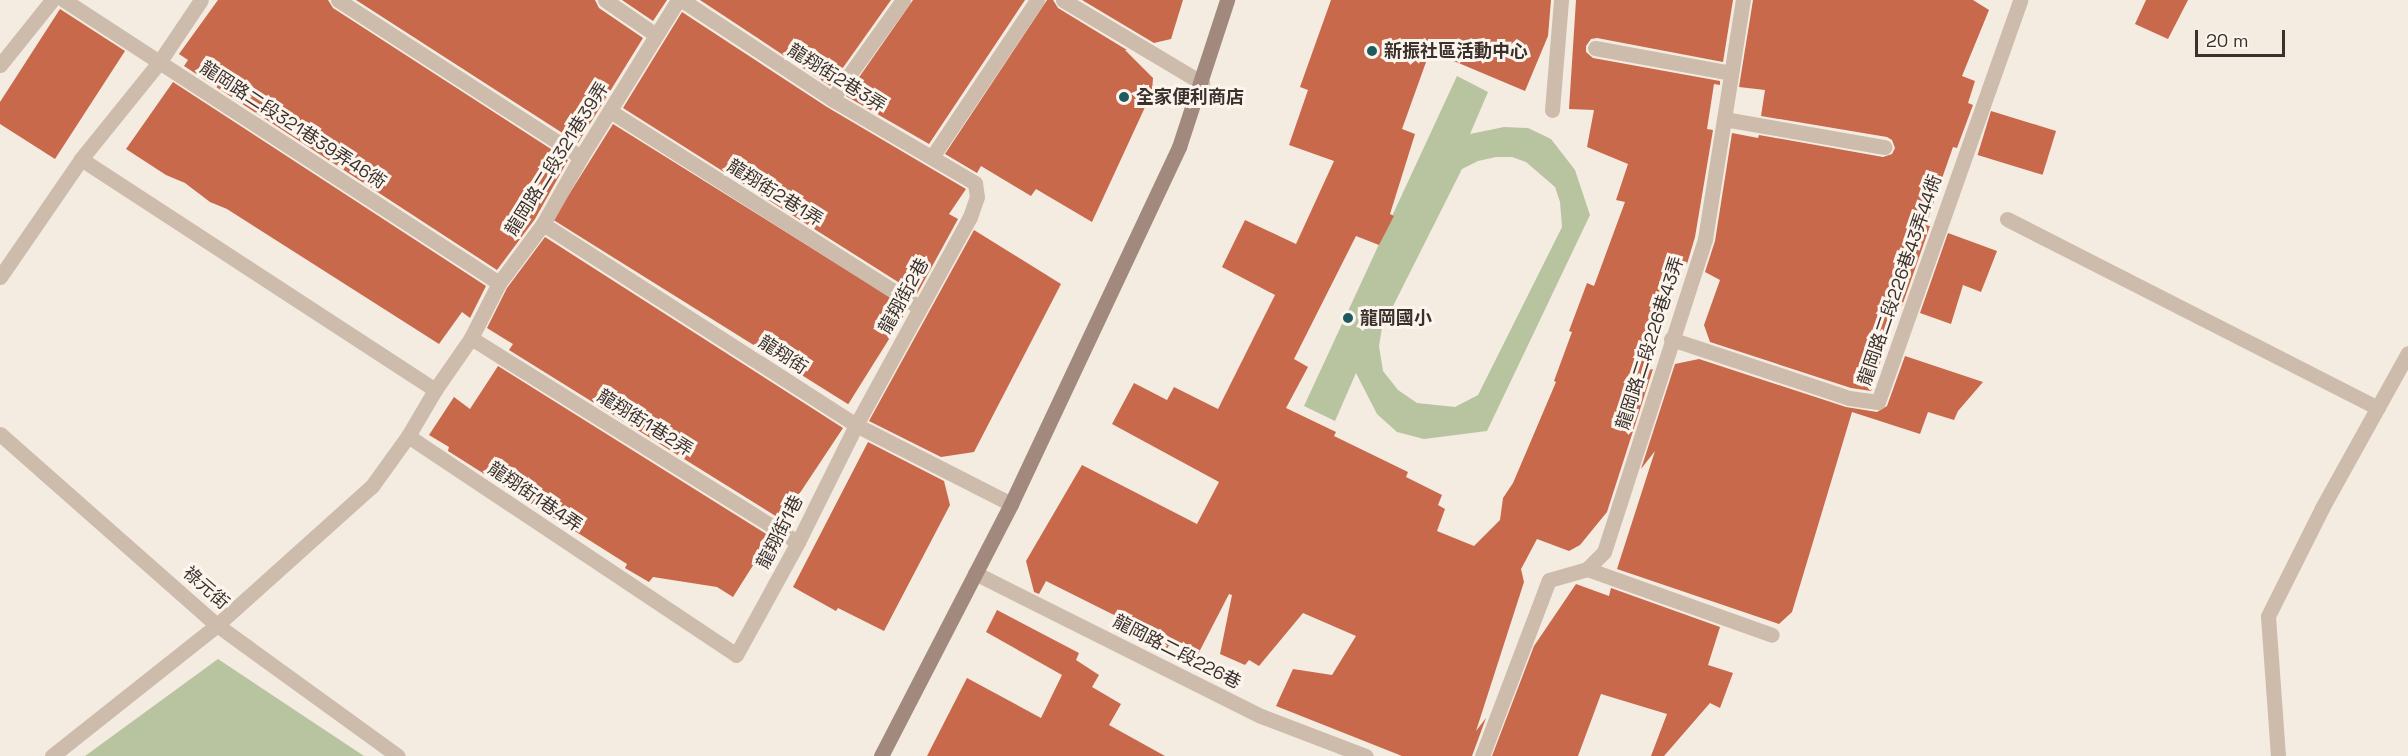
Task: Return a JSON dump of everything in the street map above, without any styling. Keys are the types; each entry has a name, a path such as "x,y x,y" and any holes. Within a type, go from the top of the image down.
{"main road":[{"path":"881,756 1011,504 1179,147 1202,83 1227,0"}],"street":[{"path":"0,65 52,0"},
{"name":"龍岡路二段321巷39弄46衖","path":"64,0 499,283"},
{"path":"0,277 81,159 160,61 201,0"},
{"path":"338,0 581,157"},
{"path":"605,0 656,35"},
{"name":"龍岡路二段321巷39弄","path":"471,338 499,283 543,224 581,157 678,0"},
{"name":"龍翔街2巷3弄","path":"682,0 832,99 975,183"},
{"path":"832,99 903,0"},
{"path":"932,157 1037,0"},
{"path":"1063,0 1202,83"},
{"path":"1552,110 1561,0"},
{"name":"龍岡路二段226巷43弄","path":"1587,569 1604,552 1705,239 1743,0"},
{"name":"龍岡路二段226巷43弄44衖","path":"1671,339 1849,398 1878,402 2020,0"},
{"path":"1594,48 1731,73"},
{"name":"龍翔街2巷1弄","path":"610,111 919,307"},
{"path":"1724,119 1885,147"},
{"path":"81,159 435,390"},
{"name":"龍翔街2巷","path":"856,425 970,217 977,197 975,183"},
{"path":"2007,219 2378,408"},
{"name":"龍翔街","path":"543,224 856,425 1011,504"},
{"path":"52,756 217,625 372,486 408,436 435,390 471,338"},
{"name":"龍翔街1巷2弄","path":"471,338 798,542"},
{"path":"2278,756 2268,616 2322,508 2408,353"},
{"name":"龍翔街1巷","path":"736,655 798,542 856,425"},
{"name":"祿元街","path":"0,434 217,625 398,756"},
{"name":"龍翔街1巷4弄","path":"408,436 736,655"},
{"path":"1482,756 1549,580 1587,569 1772,635"},
{"name":"龍岡路二段226巷","path":"975,573 1261,716 1366,756"}],"green space":[{"path":"1457,76 1488,92 1470,134 1504,127 1528,128 1551,139 1575,170 1590,215 1487,431 1424,439 1397,432 1377,414 1356,373 1335,421 1304,406","holes":["1496,157 1512,157 1526,162 1555,187 1560,202 1562,227 1478,395 1455,407 1417,403 1398,390 1383,371 1379,346 1382,328 1462,169 1478,161"]},
{"path":"218,659 364,756 85,756"}],"building":[{"path":"218,0 328,0 333,8 568,160 535,219 497,270 184,66 188,60 179,54"},
{"path":"356,0 595,0 599,8 643,38 578,143"},
{"path":"622,0 667,0 653,21"},
{"path":"700,0 891,0 830,86"},
{"path":"913,0 1025,0 929,144 846,96"},
{"path":"1047,0 1053,0 1058,8 1127,50 1125,50 1153,78 1152,92 1092,222 1036,189 1031,196 981,166 977,173 945,154"},
{"path":"1082,0 1183,0 1171,39 1154,43"},
{"path":"1331,0 1551,0 1548,36 1525,91 1430,51 1402,129 1415,134 1390,214 1394,216 1379,245 1356,236 1294,359 1308,367 1286,408 1336,432 1334,436 1408,472 1406,477 1442,495 1438,505 1445,509 1437,531 1474,546 1500,520 1503,498 1513,483 1556,382 1554,381 1572,332 1569,331 1587,283 1594,286 1625,202 1616,200 1628,164 1587,147 1594,110 1569,109 1576,0 1733,0 1723,62 1597,38 1591,39 1586,46 1586,52 1593,58 1720,81 1720,85 1714,84 1707,129 1713,130 1695,237 1687,264 1677,259 1641,372 1653,369 1607,512 1580,545 1569,551 1537,539 1521,569 1524,582 1476,731 1486,718 1472,756 1402,756 1276,706 1293,669 1332,675 1356,636 1303,613 1259,666 1249,660 1245,665 1220,654 1232,595 1229,594 1196,658 1169,645 1167,649 1124,625 1126,621 1046,581 1039,594 1034,592 1026,561 1082,465 1197,524 1219,482 1112,424 1134,383 1167,400 1174,387 1218,409 1275,295 1222,267 1245,220 1296,244 1334,161 1289,145 1308,90 1300,87"},
{"path":"1753,0 1973,0 1989,10 1962,76 1975,81 1968,103 1973,105 1957,148 1953,147 1926,224 1930,226 1902,306 1898,304 1871,391 1851,388 1710,342 1704,325 1720,280 1705,272 1715,241 1732,133 1758,138 1759,135 1883,157 1892,154 1895,148 1892,140 1887,137 1761,116 1765,90 1739,87"},
{"path":"2146,0 2188,0 2168,39 2135,24"},
{"path":"60,9 125,51 55,159 0,124 0,102"},
{"path":"682,12 827,107 966,189 949,214 958,219 917,294 623,108"},
{"path":"173,82 486,286 470,318 462,312 439,344 227,209 210,202 185,183 166,175 126,149"},
{"path":"1991,111 2056,131 2043,175 1978,155"},
{"path":"613,124 908,308 848,404 553,220"},
{"path":"974,230 1061,284 974,452 941,457 869,421"},
{"path":"1948,233 1997,251 1981,292 1963,285 1951,324 1920,313"},
{"path":"545,237 843,428 782,520 509,350 513,344 487,328 507,288"},
{"path":"1905,356 1983,382 1958,411 1954,420 1928,412 1920,434 1852,412 1792,612 1779,624 1617,569 1655,451 1641,469 1675,364 1699,359 1846,407 1877,412 1887,406"},
{"path":"498,366 771,537 733,597 717,587 653,577 649,582 625,568 627,564 448,451 449,447 429,435 454,397 470,409"},
{"path":"868,442 944,481 950,505 884,631 838,608 836,611 793,587"},
{"path":"1576,584 1609,596 1611,588 1720,627 1708,665 1733,673 1720,708 1710,703 1664,756 1651,756 1667,714 1601,694 1578,756 1492,756 1534,646"},
{"path":"997,610 1079,653 1076,660 1099,675 1092,687 1121,704 1109,725 1165,756 927,756 967,678 1041,718 1062,675 986,632"}],"place":[{"name":"新振社區活動中心","path":"1372,51"},
{"name":"全家便利商店","path":"1124,97"},
{"name":"龍岡國小","path":"1348,318"}]}
